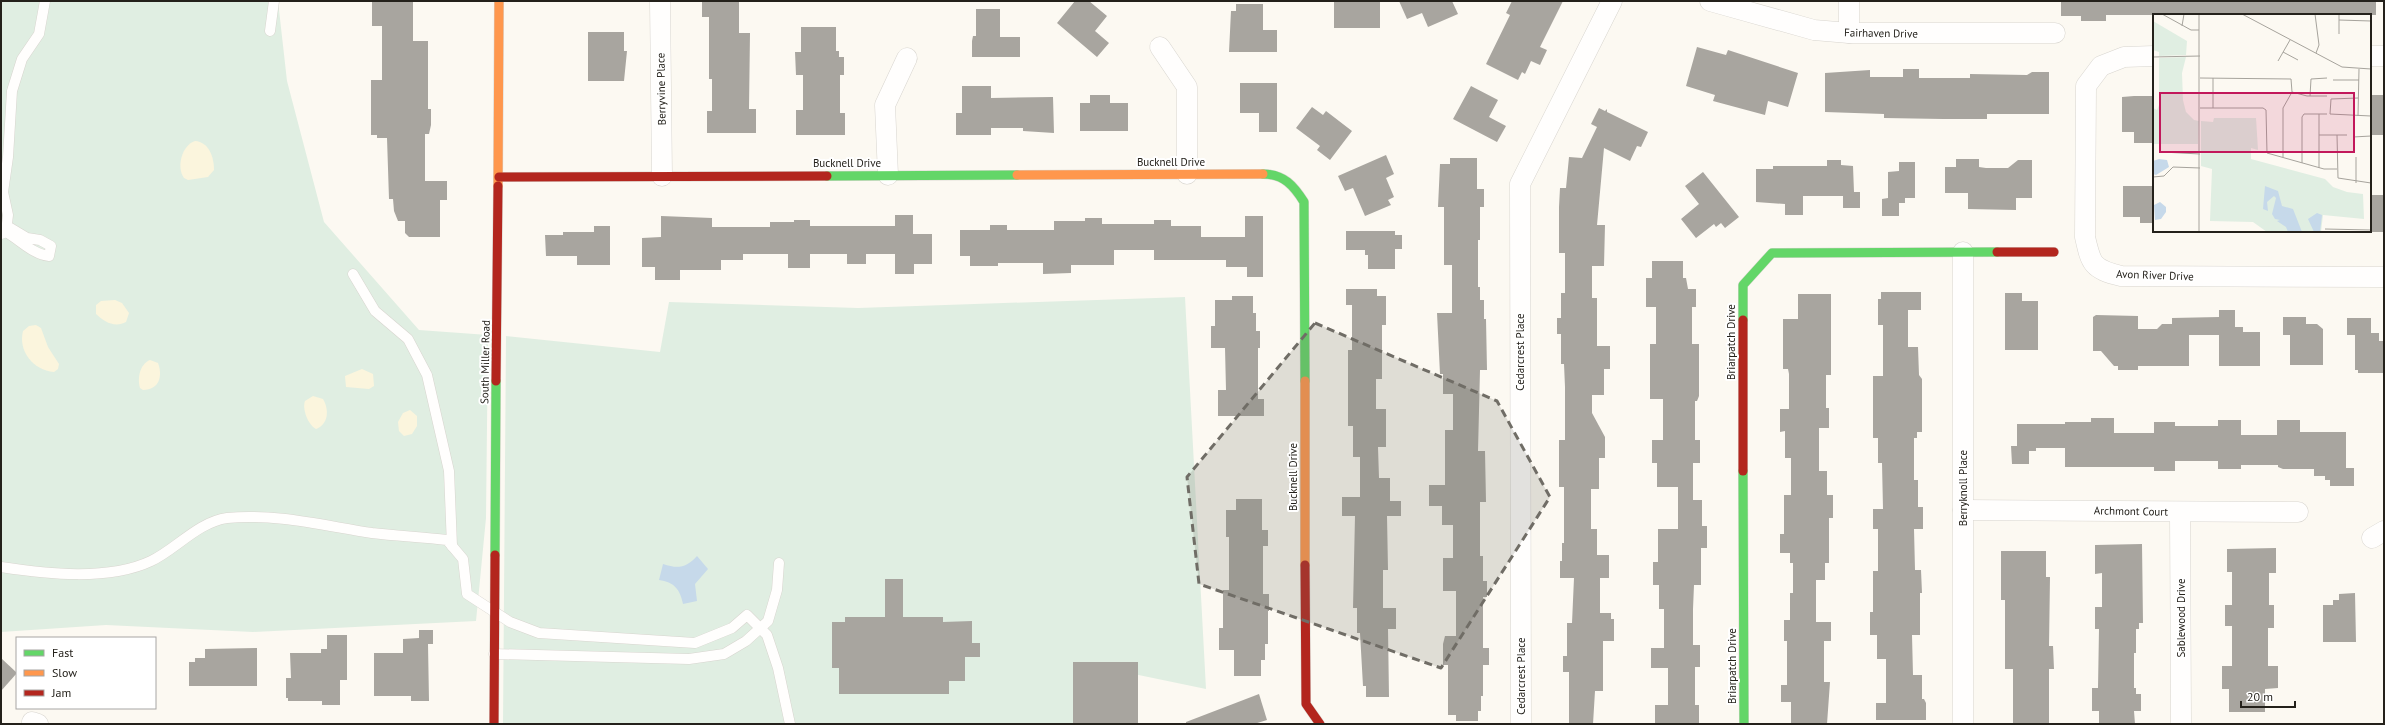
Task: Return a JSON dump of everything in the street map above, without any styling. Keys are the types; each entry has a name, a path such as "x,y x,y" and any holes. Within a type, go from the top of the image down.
{"street":[{"name":"South Miller Road","path":"494,724 499,177 499,1"},
{"name":"Berryvine Place","path":"660,1 662,176"},
{"name":"Cedarcrest Place","path":"1520,724 1520,184 1612,1"},
{"name":"Fairhaven Drive","path":"1710,1 1814,30 1849,33 2055,32"},
{"path":"1849,1 1849,33"},
{"path":"1160,47 1187,87 1187,174"},
{"name":"Avon River Drive","path":"2153,56 2124,57 2101,66 2086,86 2085,237 2090,259 2102,272 2121,276 2384,277"},
{"path":"2371,56 2384,56"},
{"path":"888,175 885,105 907,58"},
{"name":"Bucknell Drive","path":"499,177 1273,174 1292,184 1304,202 1306,704 1320,724"},
{"name":"Berryknoll Place","path":"1962,252 1963,724"},
{"name":"Briarpatch Drive","path":"1744,724 1743,285 1772,253 2054,252"},
{"name":"Archmont Court","path":"1963,510 2298,512"},
{"name":"Sablewood Drive","path":"2180,512 2181,724"}],"lane":[{"path":"5,231 8,215 3,192 8,157 12,91 22,59 39,34 45,1"},
{"path":"270,31 274,1"},
{"path":"352,274 375,311 408,339 427,375 449,471 452,546"},
{"path":"1,567 76,574 118,571 151,561 191,533 226,518 272,518 373,533 447,540 464,559 467,594 510,622 539,633 595,635 648,641 695,643 732,628 746,616 767,635 778,668 790,724"},
{"path":"494,654 689,659 724,654 746,641 768,621 777,590 779,563"}],"highlighted area":[{"path":"1315,323 1497,401 1550,497 1441,668 1199,584 1187,477"}],"shaded area":[{"path":"1,1 278,1 287,81 324,222 419,330 488,335 486,518 476,621 253,632 106,625 1,632"},
{"path":"1185,297 1206,689 1129,673 1126,724 503,724 506,336 660,352 669,302 858,308"}],"sand":[{"path":"195,141 204,144 210,151 214,170 208,177 188,180 184,178 182,173 182,157 190,143"},
{"path":"115,300 122,303 129,313 126,322 122,324 110,323 96,314 96,305 101,301"},
{"path":"36,325 41,328 48,347 59,364 58,369 54,372 40,368 25,352 22,338 23,331 29,326"},
{"path":"150,360 158,363 160,377 153,388 143,390 140,388 139,376 144,365"},
{"path":"362,369 373,374 374,386 369,389 346,387 345,376"},
{"path":"313,396 323,399 327,412 326,420 316,429 310,424 304,408 305,401"},
{"path":"410,410 417,416 417,426 412,434 404,436 399,431 398,422 403,413"}],"water":[{"path":"697,556 708,569 695,584 697,601 683,604 676,587 669,582 659,580 663,564 673,567 682,566 689,563"}],"building":[{"path":"372,1 413,1 413,41 428,41 428,109 431,109 431,125 429,134 425,134 425,181 447,181 447,200 440,200 440,237 409,237 405,233 405,221 398,221 394,211 393,199 389,199 387,138 377,138 377,135 371,135 371,80 382,80 382,26 372,26"},
{"path":"702,1 739,1 739,33 750,33 749,109 756,109 756,133 707,133 707,111 712,111 712,79 709,79 709,17 702,17"},
{"path":"1075,1 1089,1 1107,16 1095,31 1109,43 1097,57 1057,23"},
{"path":"1334,1 1380,1 1380,28 1334,28"},
{"path":"1399,1 1452,1 1458,14 1428,27 1422,13 1407,19"},
{"path":"1512,1 1563,1 1540,47 1547,50 1540,65 1531,61 1525,74 1522,72 1518,80 1486,64 1510,15 1506,13"},
{"path":"2061,1 2376,1 2376,15 2106,15 2106,21 2081,21 2081,16 2061,16"},
{"path":"1236,4 1263,4 1263,30 1277,30 1277,52 1229,52 1231,11 1236,11"},
{"path":"976,9 1000,9 1000,37 1020,37 1020,57 972,57 972,41 973,36 976,36"},
{"path":"801,27 836,27 836,51 839,51 839,57 844,57 844,75 840,75 840,113 845,113 845,135 796,135 796,110 803,110 803,75 796,75 795,52 801,52"},
{"path":"588,32 624,32 624,51 627,51 624,81 588,81"},
{"path":"1697,47 1726,55 1728,50 1798,73 1788,107 1768,101 1765,115 1713,101 1715,95 1686,86"},
{"path":"1903,69 1919,69 1919,78 1970,78 1970,74 2027,75 2032,72 2049,72 2049,114 1987,114 1987,119 1943,119 1884,118 1884,114 1825,112 1825,73 1870,70 1870,77 1903,77"},
{"path":"1240,83 1277,83 1277,132 1259,132 1259,113 1240,113"},
{"path":"962,86 991,86 991,98 1053,97 1054,133 1023,131 1023,128 991,128 991,135 956,135 956,113 962,113"},
{"path":"1471,86 1498,100 1489,117 1506,126 1497,142 1453,119"},
{"path":"1090,95 1110,95 1110,103 1128,103 1128,131 1080,131 1080,103 1090,103"},
{"path":"2371,95 2384,95 2384,135 2371,135"},
{"path":"2153,96 2153,143 2134,143 2134,132 2122,132 2122,97"},
{"path":"1312,107 1323,115 1326,111 1352,131 1330,160 1317,150 1320,146 1296,128"},
{"path":"1599,108 1605,111 1607,109 1607,112 1648,132 1641,147 1637,146 1630,161 1604,148 1597,225 1605,225 1604,266 1592,266 1592,298 1597,298 1597,346 1610,346 1610,369 1604,369 1604,395 1592,395 1592,413 1605,437 1605,458 1599,458 1599,489 1591,489 1591,529 1597,529 1597,555 1609,555 1609,578 1600,578 1600,613 1611,613 1611,619 1614,619 1614,641 1603,641 1603,691 1595,691 1593,724 1569,724 1569,672 1563,672 1563,656 1567,656 1567,623 1572,623 1574,578 1560,578 1562,543 1564,543 1564,487 1559,487 1559,440 1565,440 1565,387 1564,364 1561,364 1561,334 1557,334 1557,318 1561,318 1561,293 1565,293 1565,253 1559,253 1559,207 1560,188 1566,188 1569,157 1582,158 1597,127 1591,124"},
{"path":"1386,155 1394,174 1386,178 1394,197 1388,200 1391,205 1365,216 1353,188 1345,191 1338,176"},
{"path":"1450,158 1477,158 1477,189 1484,189 1484,207 1480,207 1478,287 1480,287 1480,300 1484,300 1487,370 1480,370 1478,451 1485,451 1486,502 1480,502 1480,556 1483,556 1483,581 1487,581 1487,597 1483,597 1483,648 1489,648 1489,665 1483,665 1483,696 1481,696 1481,711 1478,711 1478,721 1456,721 1456,715 1448,715 1448,665 1443,665 1443,644 1445,636 1456,636 1456,591 1443,591 1443,558 1453,558 1453,525 1442,525 1442,506 1429,506 1429,485 1445,485 1445,430 1453,430 1453,394 1443,394 1443,374 1440,374 1437,313 1452,313 1452,265 1444,265 1444,207 1438,207 1440,164 1450,164"},
{"path":"1956,159 1979,159 1979,167 1986,168 2008,168 2018,160 2032,160 2032,198 2016,198 2016,210 1968,209 1968,193 1945,193 1945,167 1956,167"},
{"path":"1827,160 1841,160 1841,165 1853,166 1854,192 1860,192 1860,208 1843,208 1843,196 1803,196 1803,215 1785,215 1785,204 1756,202 1756,169 1773,169 1773,166 1827,166"},
{"path":"1899,162 1915,162 1915,198 1905,198 1905,203 1899,203 1899,216 1882,216 1882,199 1888,198 1888,172 1899,171"},
{"path":"1703,172 1739,217 1725,228 1721,223 1716,227 1714,224 1696,238 1681,219 1699,204 1685,186"},
{"path":"2123,186 2153,186 2153,223 2140,223 2140,217 2123,217"},
{"path":"2371,195 2384,195 2384,232 2371,232"},
{"path":"895,215 913,215 913,234 932,234 932,264 914,264 914,274 895,274 895,254 866,254 866,264 847,264 847,254 810,254 810,268 788,268 788,254 743,254 743,260 721,260 721,270 680,270 680,280 655,280 655,267 642,267 642,238 661,237 661,216 712,218 712,227 770,227 770,222 794,222 794,220 810,220 810,226 895,226"},
{"path":"1245,216 1263,216 1263,277 1247,277 1247,267 1226,267 1226,260 1154,260 1154,250 1114,250 1114,265 1071,265 1071,273 1043,274 1043,263 998,263 998,266 970,266 970,256 960,256 960,230 990,230 990,225 1007,225 1007,230 1054,230 1054,221 1085,221 1085,218 1102,218 1102,224 1154,224 1154,220 1171,220 1171,226 1201,226 1201,237 1245,237"},
{"path":"594,226 610,226 610,265 577,265 577,256 546,256 545,235 563,235 563,232 594,232"},
{"path":"1346,231 1395,231 1395,235 1402,235 1402,249 1395,249 1395,269 1368,269 1368,255 1365,255 1365,250 1346,250"},
{"path":"1652,261 1683,261 1683,278 1686,278 1688,289 1696,289 1696,307 1692,307 1692,344 1699,344 1699,396 1697,401 1695,401 1695,440 1700,440 1700,463 1693,463 1693,500 1702,500 1702,526 1707,526 1707,548 1701,548 1701,585 1694,585 1693,609 1693,645 1700,645 1700,667 1695,667 1695,705 1699,705 1699,724 1655,724 1655,705 1668,705 1668,668 1651,668 1651,648 1664,648 1664,609 1659,609 1659,585 1653,585 1653,562 1658,562 1658,529 1678,529 1678,487 1657,487 1657,463 1652,463 1652,440 1663,440 1663,399 1650,399 1650,344 1656,344 1656,307 1646,307 1646,278 1652,278"},
{"path":"1346,289 1377,289 1377,296 1386,296 1386,325 1382,325 1382,379 1376,379 1376,409 1386,409 1386,447 1378,447 1379,478 1390,478 1390,501 1401,501 1401,516 1387,516 1388,570 1383,570 1383,608 1396,608 1396,629 1388,629 1389,697 1366,697 1366,686 1363,686 1360,633 1357,633 1357,608 1353,608 1355,516 1342,516 1342,497 1360,497 1360,457 1353,457 1353,426 1348,426 1348,350 1352,350 1352,305 1346,305"},
{"path":"1881,292 1921,292 1921,310 1908,310 1908,347 1918,347 1919,375 1922,379 1922,432 1917,432 1917,438 1914,438 1914,480 1918,480 1918,507 1923,507 1923,529 1914,529 1915,570 1921,570 1922,593 1920,593 1920,635 1912,635 1913,675 1922,675 1922,699 1924,699 1926,703 1926,720 1876,720 1876,703 1886,703 1886,659 1877,659 1877,635 1870,635 1870,612 1873,612 1873,571 1878,571 1878,529 1873,529 1873,509 1883,509 1882,463 1878,463 1878,438 1873,438 1873,376 1883,376 1883,325 1878,325 1878,299 1881,299"},
{"path":"2005,293 2022,293 2022,301 2038,301 2038,350 2005,350"},
{"path":"1798,294 1831,294 1831,375 1826,375 1826,408 1829,408 1829,428 1819,428 1819,471 1827,471 1827,495 1833,495 1833,518 1829,518 1829,563 1825,563 1825,580 1816,580 1816,622 1831,622 1831,641 1824,641 1824,682 1830,682 1827,724 1791,724 1791,702 1781,702 1781,685 1787,685 1787,641 1784,641 1784,620 1790,620 1790,593 1793,593 1793,563 1790,563 1790,553 1780,553 1780,534 1784,534 1784,495 1791,495 1791,458 1785,458 1785,431 1780,432 1780,409 1789,409 1789,374 1788,369 1783,369 1783,319 1798,319"},
{"path":"1232,296 1253,296 1253,313 1256,313 1256,331 1260,331 1260,348 1258,348 1258,399 1264,399 1264,416 1218,416 1218,390 1226,390 1225,348 1211,348 1211,326 1215,326 1215,300 1232,300"},
{"path":"2219,310 2235,310 2235,327 2243,327 2243,332 2260,332 2260,366 2219,366 2219,335 2189,335 2189,366 2138,366 2138,370 2118,370 2118,366 2114,366 2101,351 2093,351 2093,317 2096,315 2138,316 2138,329 2157,329 2162,324 2172,324 2172,318 2219,317"},
{"path":"2283,317 2306,317 2306,324 2317,324 2323,329 2323,365 2290,365 2290,335 2283,335"},
{"path":"2347,318 2371,318 2371,333 2379,333 2379,341 2384,341 2384,373 2358,373 2358,370 2355,370 2355,335 2347,335"},
{"path":"2091,418 2114,418 2114,433 2154,433 2154,422 2175,422 2175,426 2218,426 2218,420 2241,420 2241,435 2277,435 2277,420 2300,420 2300,432 2346,432 2346,468 2354,468 2354,486 2330,486 2330,480 2325,480 2325,476 2314,476 2314,469 2283,469 2278,467 2278,465 2241,465 2241,469 2218,469 2218,461 2175,461 2175,471 2154,471 2154,467 2065,467 2065,448 2036,448 2036,451 2029,451 2029,464 2012,464 2011,446 2017,446 2017,424 2065,424 2065,422 2091,422"},
{"path":"1236,499 1262,499 1262,530 1268,530 1268,546 1263,546 1263,594 1269,594 1268,644 1265,644 1265,660 1261,660 1261,676 1234,676 1234,650 1219,650 1219,628 1223,628 1223,590 1229,590 1229,537 1226,537 1226,510 1236,510"},
{"path":"2142,544 2143,623 2139,623 2139,629 2136,629 2136,653 2134,653 2134,688 2136,688 2136,694 2141,694 2141,711 2134,711 2135,724 2099,724 2099,711 2092,711 2092,688 2098,688 2099,629 2095,629 2095,607 2102,607 2102,573 2095,574 2095,545"},
{"path":"2276,548 2276,573 2269,573 2269,605 2274,605 2274,628 2268,628 2268,666 2278,666 2278,688 2265,689 2265,712 2229,712 2229,689 2222,689 2222,666 2232,666 2232,626 2225,626 2225,605 2232,605 2232,572 2227,572 2227,549"},
{"path":"2001,551 2046,551 2046,577 2050,577 2049,646 2053,646 2054,669 2049,669 2049,724 2013,724 2013,669 2005,669 2005,600 2001,600"},
{"path":"885,579 903,579 903,617 943,617 943,622 972,621 972,643 980,643 980,657 965,657 965,681 949,681 949,694 839,694 839,668 832,668 832,622 845,622 845,617 885,617"},
{"path":"2355,593 2356,642 2323,642 2323,605 2333,605 2333,600 2339,600 2339,594"},
{"path":"419,630 433,630 433,644 428,644 429,701 411,701 411,696 374,696 374,653 403,653 403,639 419,638"},
{"path":"327,635 347,635 347,680 340,680 340,705 322,705 322,701 288,701 288,698 286,698 286,678 291,678 290,653 321,653 321,649 327,649"},
{"path":"257,648 257,686 189,686 189,662 195,662 195,658 205,658 205,649"},
{"path":"1,658 16,672 16,674 1,691"},
{"path":"1073,662 1138,662 1138,724 1073,724"},
{"path":"1259,694 1267,720 1254,724 1186,724 1186,722"}],"traffic: fast":[{"path":"1263,174 1277,176 1288,182 1304,202 1305,381"},
{"path":"827,176 1017,175"},
{"path":"1743,320 1743,285 1772,253 1997,252"},
{"path":"495,555 496,381"},
{"path":"1743,471 1744,724"}],"traffic: slow":[{"path":"498,186 499,1"},
{"path":"1017,175 1263,174"},
{"path":"1305,381 1305,565"}],"traffic: jam":[{"path":"499,177 827,176"},
{"path":"496,381 498,186"},
{"path":"1997,252 2054,252"},
{"path":"1743,320 1743,471"},
{"path":"494,724 495,555"},
{"path":"1305,565 1306,704 1320,724"}]}
